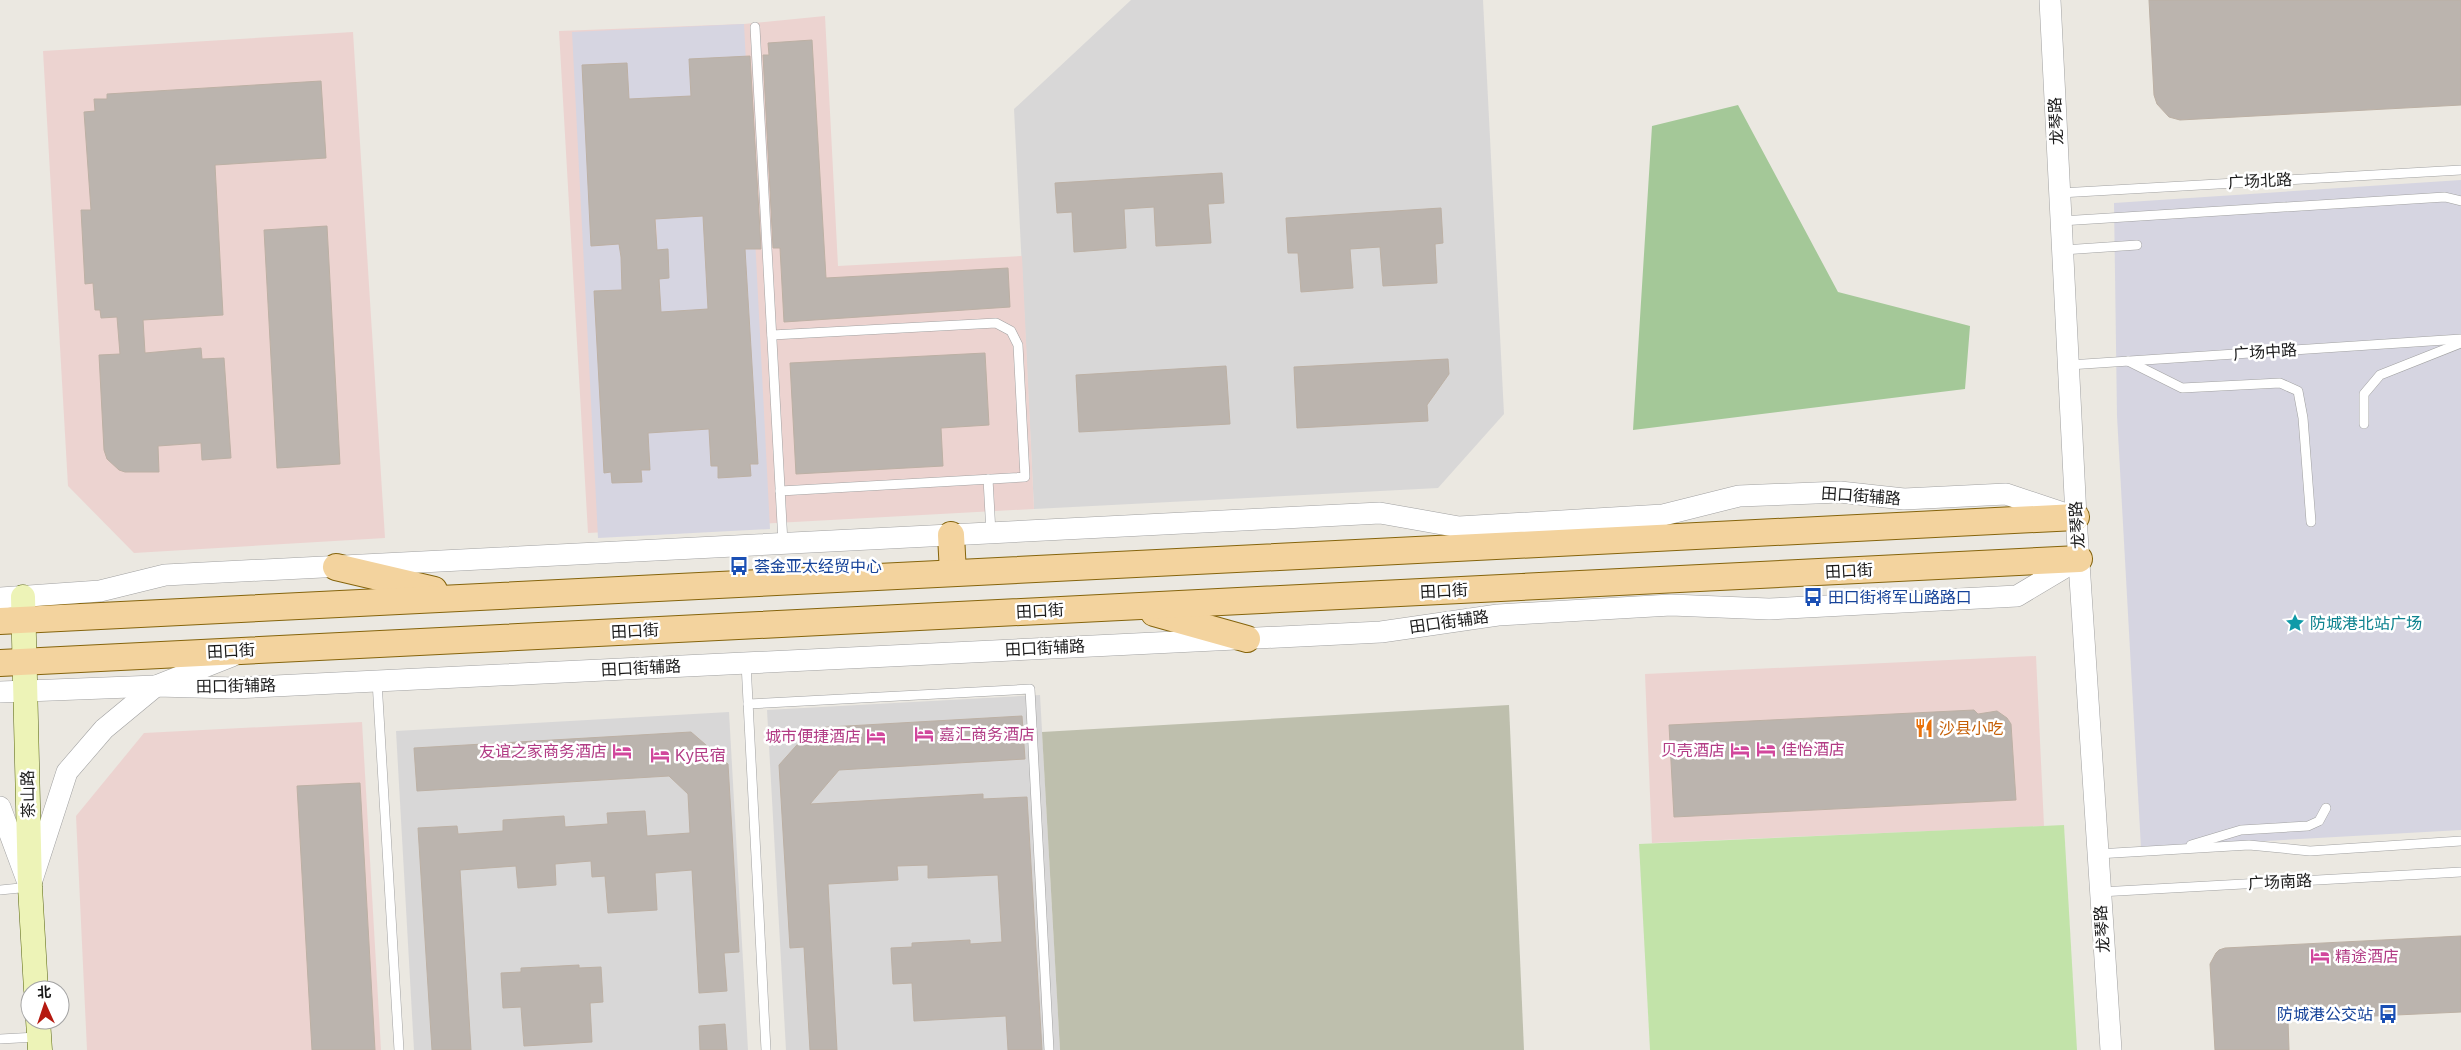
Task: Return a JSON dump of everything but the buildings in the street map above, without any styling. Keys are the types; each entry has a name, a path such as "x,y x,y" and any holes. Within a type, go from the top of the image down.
{"main road":[{"path":"12,609 464,598 2076,517"},
{"path":"951,535 953,573"},
{"name":"田口街","path":"0,663 2079,559"},
{"path":"336,567 464,598"},
{"path":"1131,606 1247,639"},
{"name":"茶山路","path":"12,609 26,662 30,887 35,980"}],"street":[{"name":"龙琴路","path":"2050,0 2076,517 2111,1050"},
{"name":"田口街辅路","path":"12,609 165,576 1380,513 1459,527 1662,515 1739,496 1840,492 1904,499 2006,494 2076,517"},
{"name":"田口街辅路","path":"0,692 156,686 234,688 1381,632 1498,615 1662,605 1769,609 2017,596 2079,559"},
{"path":"30,887 67,772 104,729 156,686 246,651"},
{"path":"0,808 30,887"}],"lane":[{"path":"755,27 783,544"},
{"name":"广场北路","path":"2060,193 2461,170"},
{"path":"2061,221 2445,197 2461,201"},
{"path":"2063,250 2137,245"},
{"path":"772,335 996,323 1011,331 1018,345 1025,477 780,491"},
{"path":"2364,424 2364,394 2380,376 2461,341"},
{"name":"广场中路","path":"2069,364 2461,341"},
{"path":"2128,360 2182,388 2280,383 2298,391 2303,418 2311,522"},
{"path":"988,479 991,533"},
{"path":"746,663 766,1050"},
{"path":"376,681 399,1050"},
{"path":"748,704 1030,689 1049,1050"},
{"path":"2177,850 2241,830 2308,826 2319,821 2326,808"},
{"path":"2097,854 2249,845 2310,851 2461,841"},
{"name":"广场南路","path":"2100,892 2461,872"},
{"path":"0,890 30,887"},
{"path":"0,1039 39,1036"}],"shaded area":[{"path":"1131,0 1483,0 1504,414 1438,488 1034,509 1014,109"},
{"name":"荟金亚太经贸中心","path":"825,16 838,266 1022,256 1034,509 588,533 559,31 744,24"},
{"path":"744,24 770,529 598,538 572,32","holes":["742,56 753,249 725,250","627,63 629,99 619,244 592,246 582,65","655,202 657,242 631,243","622,290 650,470 604,472 594,292","728,428 757,464 711,466 709,429"]},
{"path":"353,32 385,538 134,553 68,486 43,51"},
{"name":"防城港北站广场","path":"2461,180 2461,830 2141,848 2117,416 2114,203"},
{"path":"2036,656 2044,826 1652,843 1645,674"},
{"path":"1040,695 1060,1050 786,1050 767,710"},
{"path":"1509,705 1524,1050 1060,1050 1042,732"},
{"path":"729,712 748,1050 414,1050 396,731"},
{"path":"362,722 381,1050 87,1050 76,816 144,733"}],"green space":[{"path":"1738,105 1838,292 1970,326 1965,389 1633,430 1652,126"},
{"path":"2064,825 2077,1050 1650,1050 1639,844"}],"place":[{"name":"荟金亚太经贸中心","path":"739,566"},
{"name":"田口街将军山路路口","path":"1813,597"},
{"name":"防城港北站广场","path":"2295,623"},
{"name":"沙县小吃","path":"1924,728"},
{"name":"嘉汇商务酒店","path":"924,734"},
{"name":"城市便捷酒店","path":"876,736"},
{"name":"佳怡酒店","path":"1766,749"},
{"name":"贝壳酒店","path":"1740,750"},
{"name":"友谊之家商务酒店","path":"622,751"},
{"name":"Ky民宿","path":"660,755"},
{"name":"精途酒店","path":"2320,956"},
{"name":"防城港公交站","path":"2388,1014"}]}
